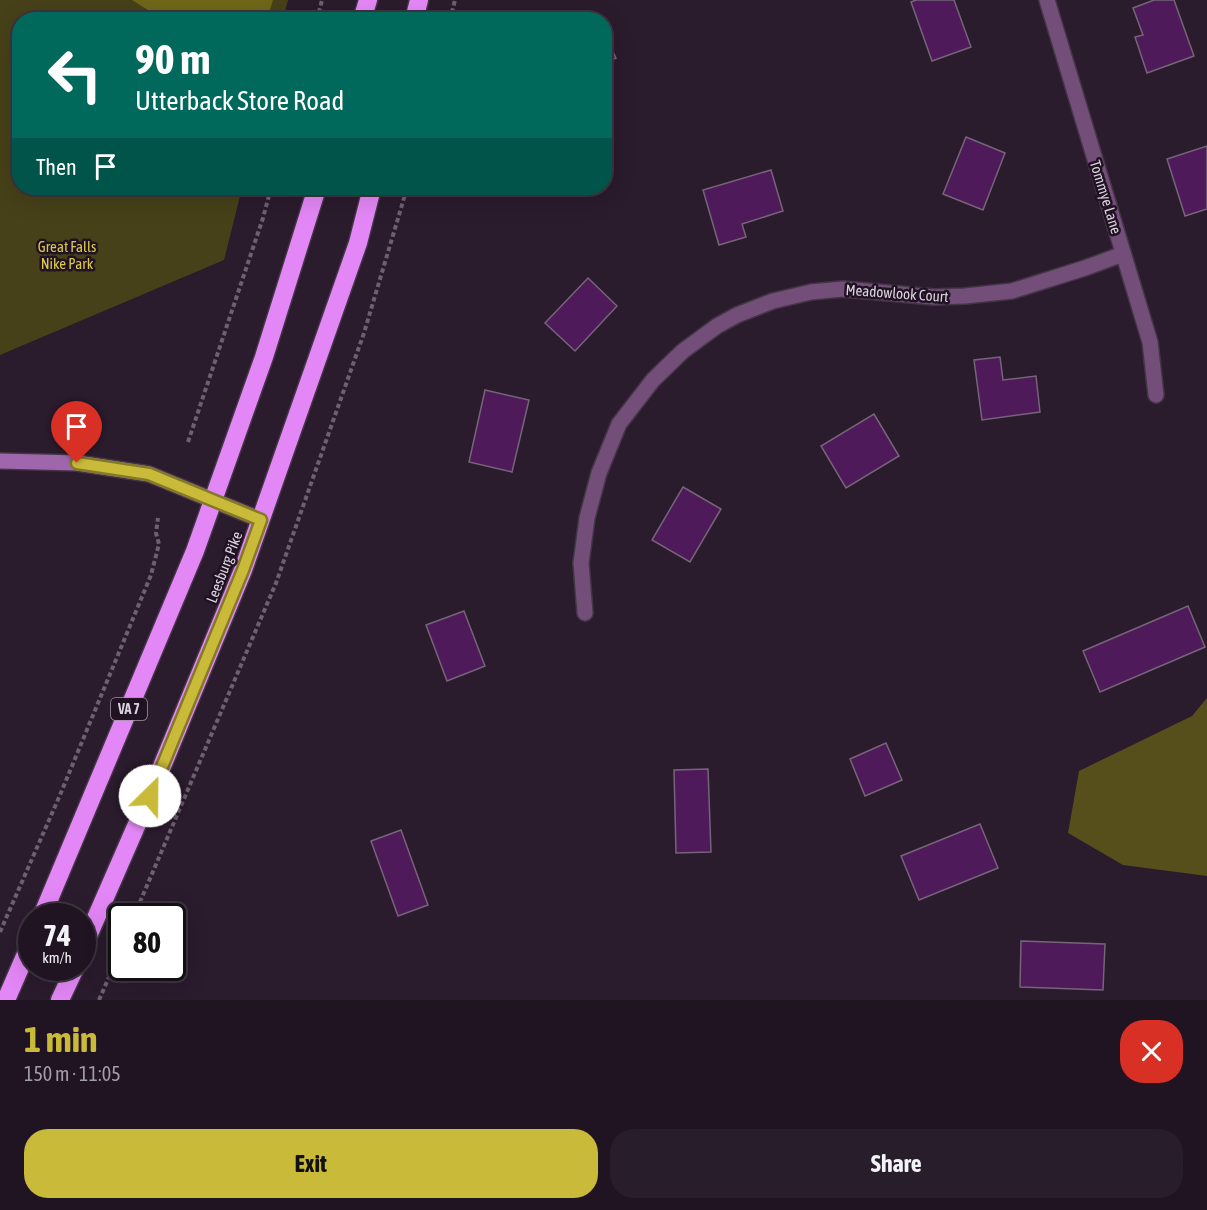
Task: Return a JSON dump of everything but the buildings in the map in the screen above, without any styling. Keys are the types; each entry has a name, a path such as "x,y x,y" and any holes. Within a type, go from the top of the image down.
{"highway":[{"name":"VA 7","path":"47,903 195,551 264,357 315,195"},
{"name":"Leesburg Pike","path":"96,918 163,766 243,570 358,243 370,195"},
{"path":"6,1000 18,972"},
{"path":"60,1000 69,981"}],"street":[{"name":"Tommye Lane","path":"1047,0 1150,342 1156,395"},
{"name":"Meadowlook Court","path":"585,613 581,563 587,518 599,473 619,423 653,380 683,351 717,326 737,315 773,301 811,292 843,289 934,297 1011,291 1123,254"},
{"path":"0,461 77,463 149,474 261,520"}],"path":[{"path":"188,442 269,195"},
{"path":"140,903 276,583 364,333 405,195"},
{"path":"0,932 60,795 151,575 159,544 156,533 158,518"},
{"path":"99,1000 108,979"}],"green space":[{"name":"Great Falls Nike Park","path":"0,0 288,0 285,12 12,12 12,195 240,195 224,260 0,355"}],"shaded area":[{"path":"132,0 273,0 269,12 151,12"},
{"path":"1207,698 1207,876 1123,865 1068,833 1079,771 1192,716"}],"route":[{"path":"77,463 149,474 261,520 243,570 150,796"}]}
